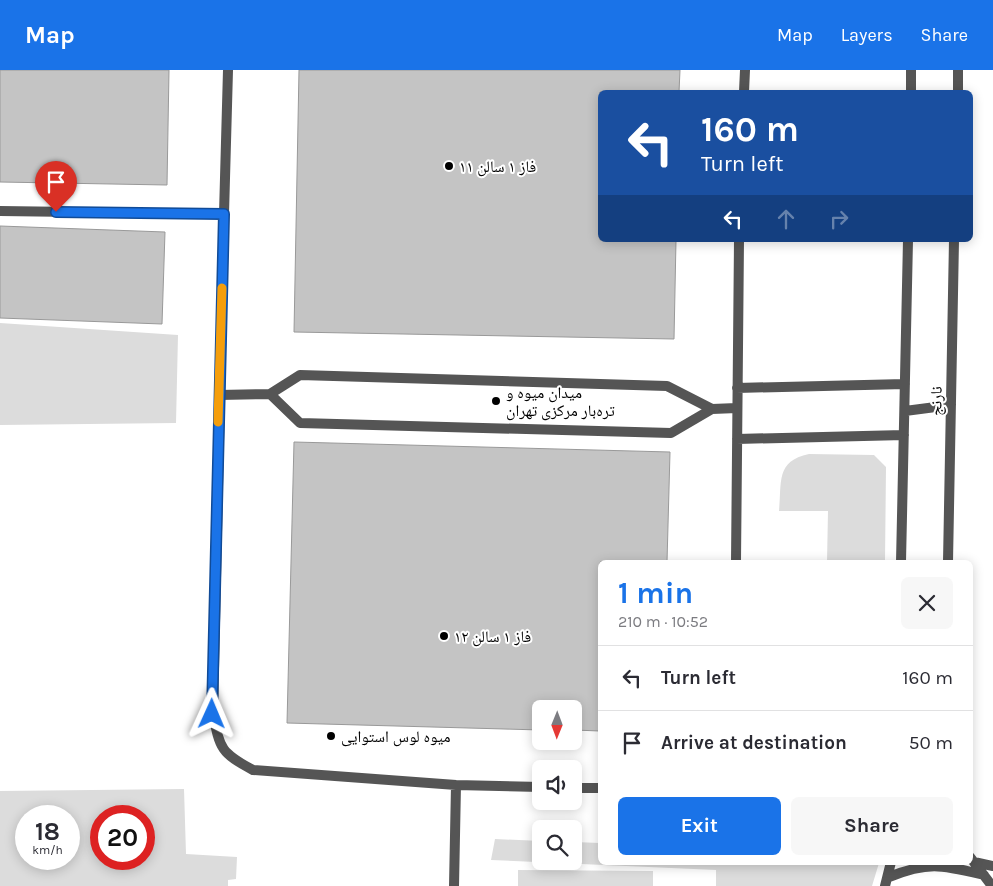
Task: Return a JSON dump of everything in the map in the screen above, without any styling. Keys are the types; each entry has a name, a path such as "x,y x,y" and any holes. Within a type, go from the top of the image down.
{"lane":[{"path":"228,70 212,714 219,744 231,759 254,770 456,785 532,787"},
{"path":"744,90 745,70"},
{"path":"911,70 911,90"},
{"path":"958,70 958,90"},
{"path":"0,211 224,214"},
{"path":"736,560 739,242"},
{"name":"نارنج","path":"901,560 908,242"},
{"name":"نارنج","path":"948,560 954,242"},
{"path":"219,395 270,394 300,375 667,386 712,409"},
{"path":"737,388 905,384"},
{"path":"270,394 300,423 671,432 712,409 737,408"},
{"path":"905,411 951,405"},
{"path":"737,439 904,435"},
{"path":"454,886 456,785"},
{"path":"582,788 598,788"},
{"path":"973,860 993,866"},
{"path":"973,861 992,886"},
{"path":"887,882 890,865"},
{"path":"887,882 912,868 943,865 984,875"}],"shaded area":[{"path":"0,323 178,335 176,423 0,425"},
{"path":"809,454 874,455 886,467 885,560 827,560 828,511 779,511 782,475 790,462 798,457"},
{"path":"184,789 186,854 237,857 236,879 228,880 228,886 0,886 0,791"},
{"path":"495,839 532,841 532,862 491,860"},
{"path":"582,842 598,843 598,865 582,864"},
{"path":"604,865 878,865 872,886 716,886 716,870"},
{"path":"518,870 653,871 653,886 518,886"}],"building":[{"path":"0,70 169,70 167,185 0,182"},
{"name":"فاز ۱ سالن ۱۱","path":"299,70 680,70 679,90 598,90 598,242 676,242 674,339 294,332"},
{"path":"0,226 165,232 162,324 0,318"},
{"name":"فاز ۱ سالن ۱۲","path":"294,442 670,452 667,560 598,560 598,731 582,730 582,700 532,700 532,730 287,723"}],"slow traffic":[{"path":"218,422 222,288"}],"place":[{"name":"فاز ۱ سالن ۱۱","path":"449,166"},
{"name":"میدان میوه و تره‌بار مرکزی تهران","path":"496,401"},
{"name":"فاز ۱ سالن ۱۲","path":"444,636"},
{"name":"میوه لوس استوایی","path":"331,736"}],"route":[{"path":"56,212 224,214 212,714"}]}
